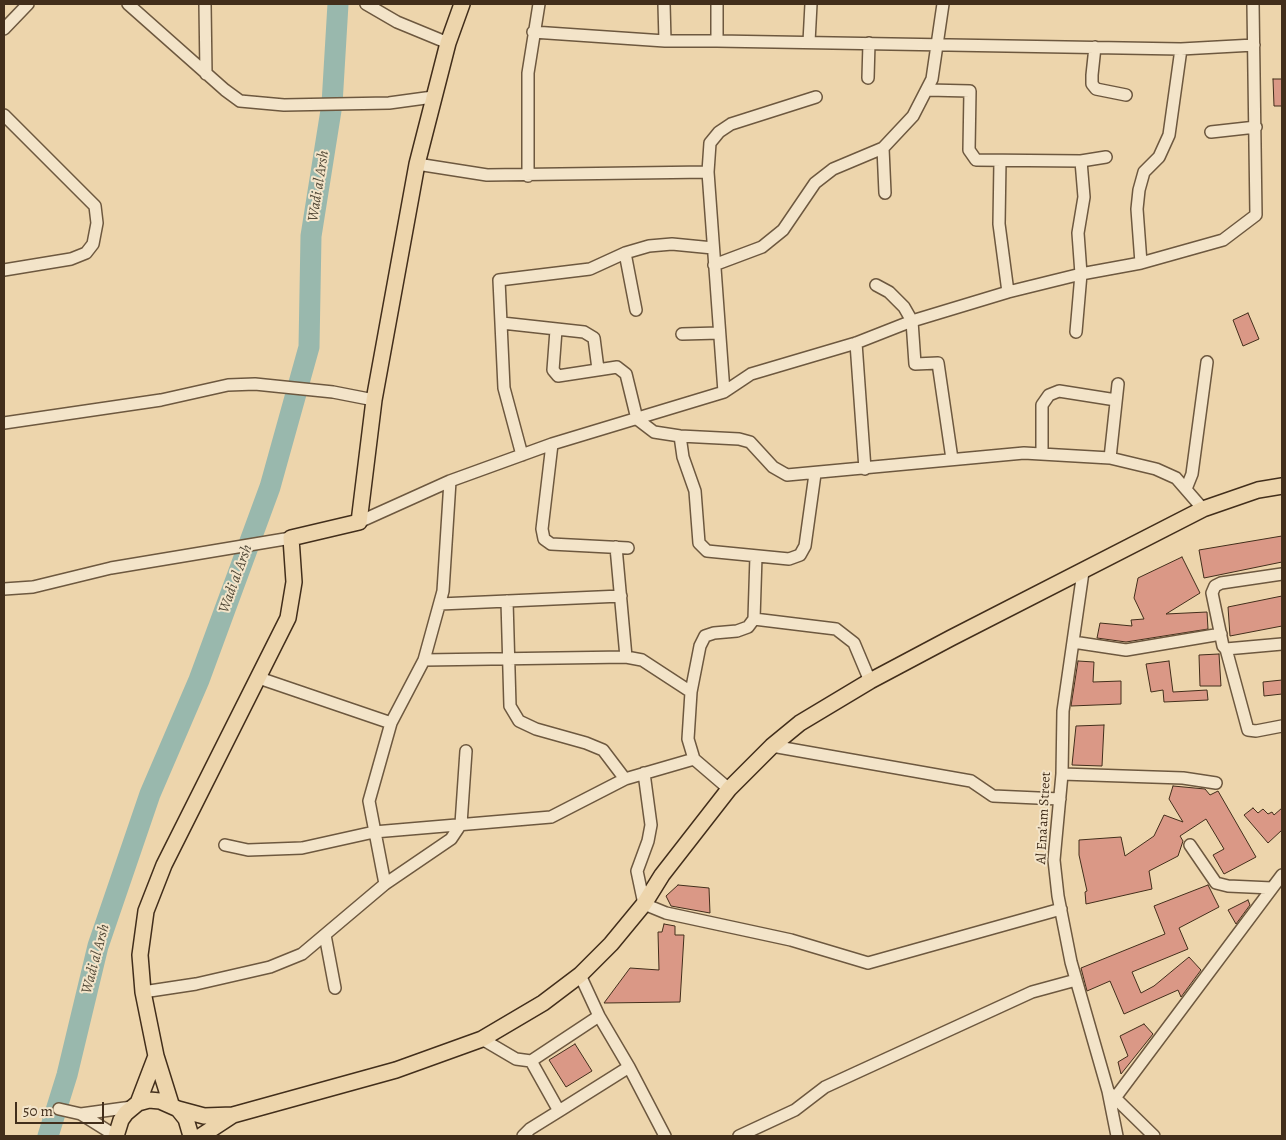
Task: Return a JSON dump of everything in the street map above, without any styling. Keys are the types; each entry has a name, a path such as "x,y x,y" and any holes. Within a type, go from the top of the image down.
{"main road":[{"path":"190,1136 186,1119 175,1107 156,1056 143,992 140,954 146,911 164,865 288,618 294,582 290,538 359,522 374,400 416,164 448,43 462,4"},
{"path":"135,1105 160,1101 204,1116 233,1115 396,1070 482,1038 543,1003 580,975 611,944 644,904 662,875 729,789 772,746 800,723 870,681 1203,508 1258,490 1282,486"},
{"path":"116,1136 121,1120 135,1105 156,1056"},
{"path":"200,1136 233,1115"}],"street":[{"path":"4,28 28,4"},
{"path":"128,4 206,74 240,101 284,104 389,103 433,97"},
{"path":"205,4 206,74"},
{"path":"366,4 397,22 448,43"},
{"path":"528,176 528,73 533,32 539,4"},
{"path":"664,4 665,41"},
{"path":"717,4 717,41"},
{"path":"809,42 811,4"},
{"path":"714,265 762,247 783,230 815,183 833,169 883,148 913,116 928,90 943,4"},
{"path":"359,522 450,481 552,444 724,392 751,374 856,343 912,321 1008,292 1081,274 1141,263 1223,240 1256,215 1253,4"},
{"path":"533,32 665,41 1181,49 1254,45"},
{"path":"868,78 869,43"},
{"path":"1095,47 1092,84 1096,89 1126,95"},
{"path":"1141,263 1138,209 1139,190 1144,172 1159,157 1169,135 1181,49"},
{"path":"928,90 970,91 969,150 976,160 1032,159 1081,161 1106,157"},
{"path":"724,392 708,172 710,143 719,132 731,124 816,97"},
{"path":"4,115 96,206 97,223 93,244 86,253 71,259 4,270"},
{"path":"1211,132 1256,127"},
{"path":"883,148 885,193"},
{"path":"1000,161 999,224 1008,292"},
{"path":"1076,332 1081,274 1078,233 1084,197 1081,161"},
{"path":"416,164 487,174 528,176 708,172"},
{"path":"522,455 504,388 499,280 590,269 625,253 672,244 713,248"},
{"path":"625,253 636,310"},
{"path":"876,285 889,292 904,308 912,321 915,364 938,363 952,459"},
{"path":"502,323 584,332 594,338 598,369"},
{"path":"556,330 553,370 558,376 617,367 626,374 636,419 654,432 680,436 739,439 750,442 773,467 787,475 815,474 952,459 1042,452 1110,458 1156,469 1176,478 1203,508"},
{"path":"682,334 719,333"},
{"path":"856,343 865,469"},
{"path":"1186,488 1192,474 1207,362"},
{"path":"4,423 161,400 228,385 255,384 332,392 374,400"},
{"path":"1110,458 1118,384"},
{"path":"1042,452 1042,405 1049,395 1058,391 1116,400"},
{"path":"680,436 683,457 695,491 700,546 707,551 789,559 800,555 805,546 815,474"},
{"path":"552,444 542,529 544,539 551,544 622,548 621,596 626,657"},
{"path":"386,884 369,801 391,724 424,660 440,604 449,532 450,481"},
{"path":"4,588 33,587 111,568 290,538"},
{"path":"729,789 694,759 688,739 691,692 700,646 705,636 714,633 737,631 748,627 754,619 756,556"},
{"name":"Al Ena'am Street","path":"1083,572 1063,710 1062,774 1054,860 1061,909 1076,980 1111,1095 1117,1136"},
{"path":"1282,574 1222,582 1215,586 1212,593 1223,646 1226,649 1244,722 1248,730 1256,731 1282,726"},
{"path":"440,604 621,596"},
{"path":"507,601 507,659 510,706 519,722 536,730 586,742 603,750 625,779"},
{"path":"754,619 836,628 854,643 870,681"},
{"path":"1073,642 1126,650 1221,634"},
{"path":"1226,649 1282,644"},
{"path":"424,660 626,657 642,660 691,692"},
{"path":"258,678 391,724"},
{"path":"772,746 971,781 993,796 1060,798"},
{"path":"143,992 196,984 270,967 302,954 386,884 451,839 461,824 466,750"},
{"path":"225,845 248,850 302,848 374,832 550,817 625,779 694,759"},
{"path":"644,773 651,825 648,841 637,871 644,904 666,913 791,940 868,963 1061,909"},
{"path":"1062,774 1183,778 1216,783"},
{"path":"1190,845 1216,883 1228,886 1272,888"},
{"path":"1154,1136 1111,1095 1282,875"},
{"path":"325,935 335,988"},
{"path":"580,975 599,1016 629,1067 665,1136"},
{"path":"739,1136 795,1110 825,1086 1015,999 1076,980"},
{"path":"482,1038 516,1059 531,1061 599,1016"},
{"path":"531,1061 559,1111"},
{"path":"523,1136 530,1129 629,1067"},
{"path":"81,1114 135,1105"},
{"path":"59,1109 81,1114 116,1136"}],"building":[{"path":"1273,79 1282,79 1282,106 1274,106"},
{"path":"1248,313 1259,339 1243,346 1233,320"},
{"path":"1282,536 1282,562 1204,578 1199,550"},
{"path":"1182,557 1200,593 1166,614 1207,612 1208,629 1126,642 1097,638 1100,623 1132,626 1131,620 1144,619 1134,598 1138,578"},
{"path":"1282,596 1282,626 1230,636 1228,607"},
{"path":"1219,654 1221,686 1200,686 1199,655"},
{"path":"1078,661 1094,662 1093,682 1121,681 1121,704 1071,706"},
{"path":"1169,661 1173,692 1207,690 1208,700 1164,702 1163,690 1151,692 1146,664"},
{"path":"1282,680 1282,694 1264,696 1263,682"},
{"path":"1104,725 1102,766 1072,765 1076,726"},
{"path":"1173,786 1205,789 1210,795 1218,791 1256,857 1224,874 1213,855 1224,849 1206,819 1180,836 1183,841 1178,856 1149,871 1152,889 1086,904 1085,892 1087,891 1079,855 1079,840 1121,837 1125,856 1154,836 1164,815 1183,822 1169,799"},
{"path":"1253,808 1258,813 1263,809 1268,814 1272,812 1274,815 1282,808 1282,830 1268,843 1244,815"},
{"path":"678,885 709,888 710,913 671,906 666,896"},
{"path":"1208,885 1219,907 1179,928 1188,949 1132,972 1141,993 1154,986 1189,957 1201,970 1181,997 1178,990 1124,1014 1110,981 1087,991 1081,968 1165,934 1154,906"},
{"path":"1248,900 1250,905 1236,924 1228,910"},
{"path":"664,924 675,926 675,935 684,935 680,1002 604,1003 630,968 659,970 658,932 662,932"},
{"path":"1144,1024 1153,1034 1121,1074 1118,1062 1128,1056 1120,1036"},
{"path":"575,1044 592,1071 566,1087 549,1060"}],"waterway":[{"name":"Wadi al Arsh","path":"48,1136 67,1075 98,946 150,794 199,680 270,487 309,347 311,236 332,104 338,4"}]}
